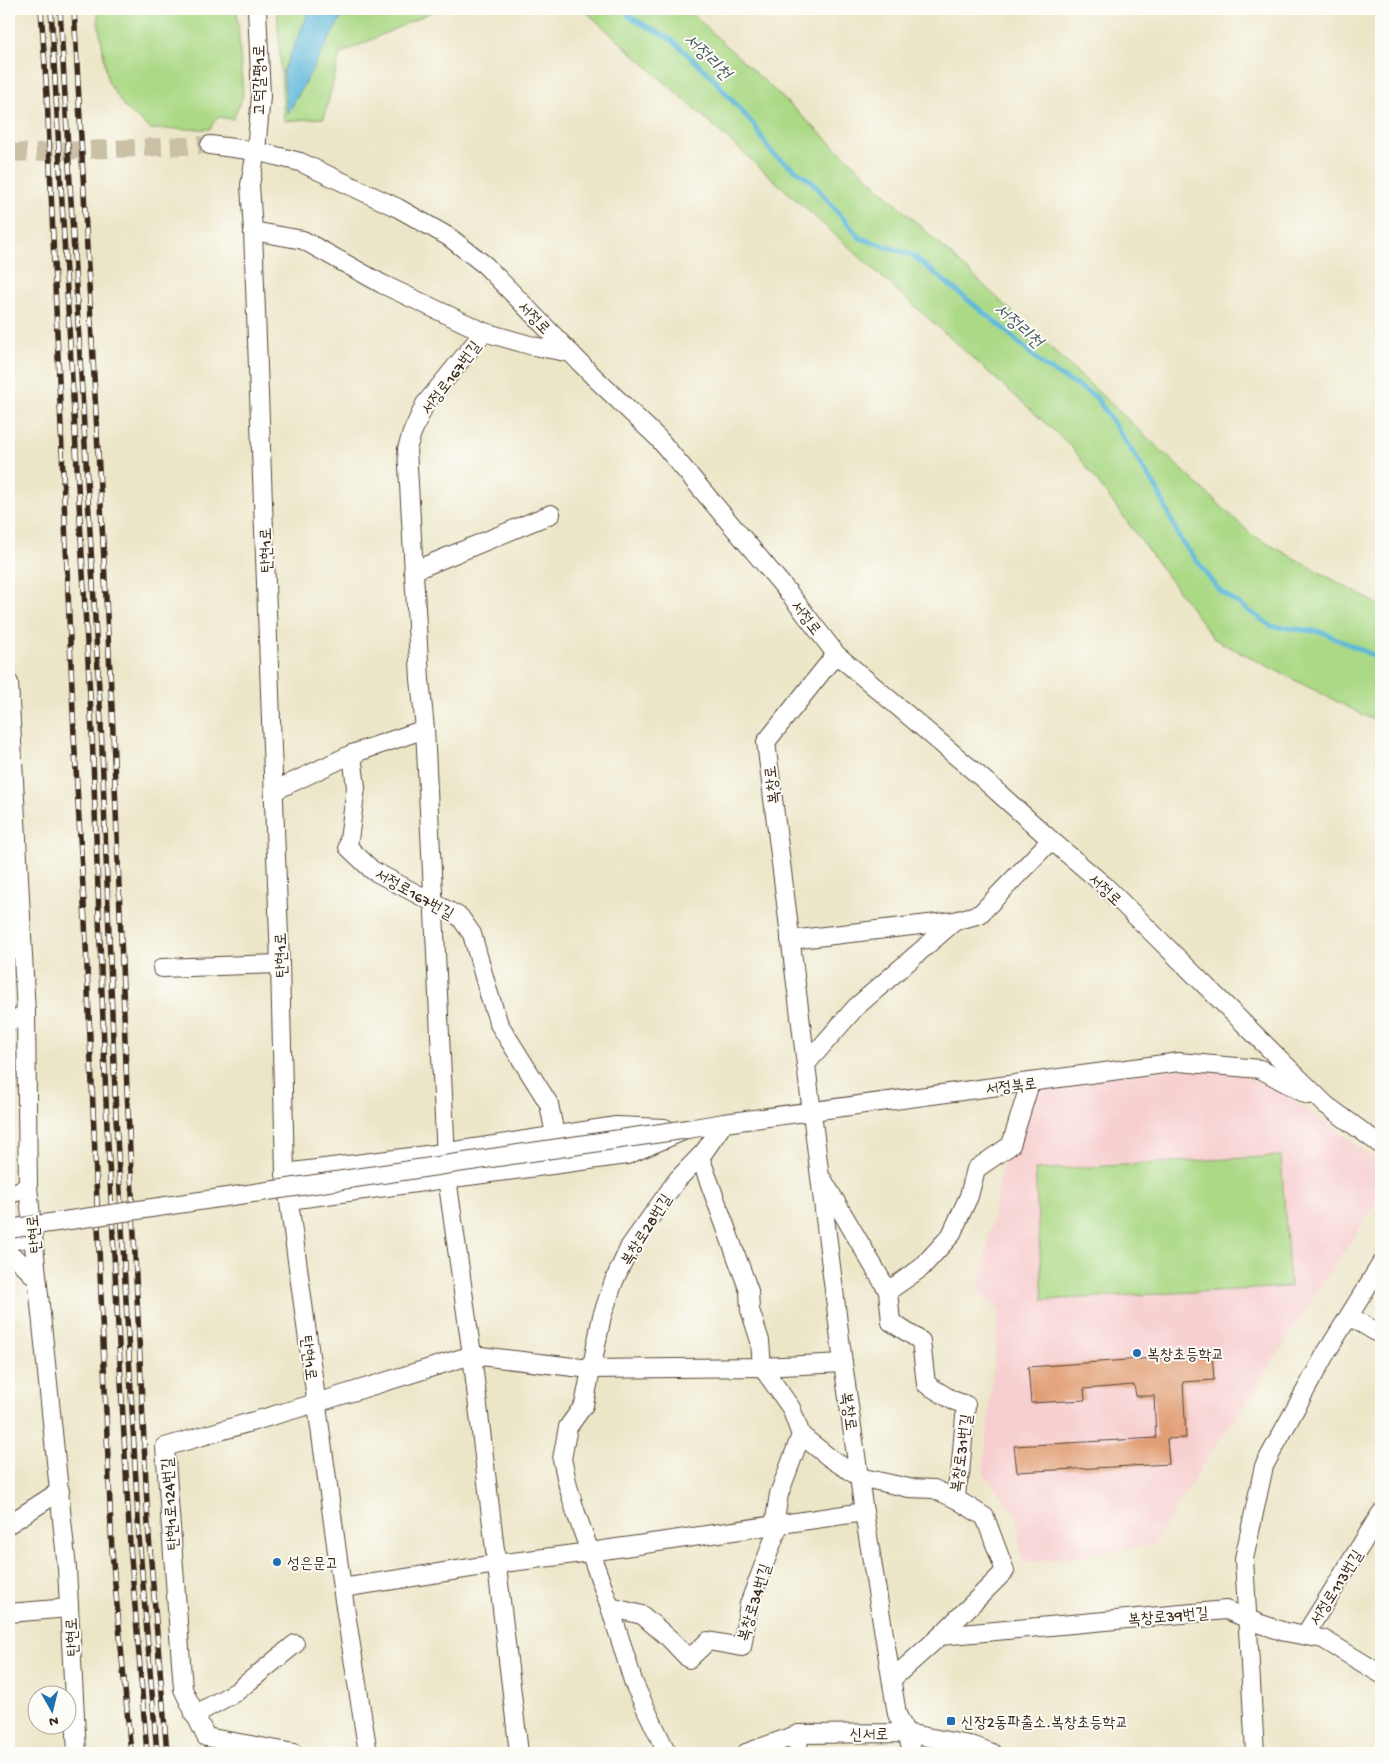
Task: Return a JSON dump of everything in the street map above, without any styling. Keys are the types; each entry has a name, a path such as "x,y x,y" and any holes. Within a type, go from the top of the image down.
{"street":[{"name":"고덕갈평1로","path":"256,9 262,96 256,151"},
{"name":"서정로","path":"210,145 256,151 300,162 398,208 449,237 485,265 658,438 789,593 836,654 1104,885 1326,1105 1381,1145"},
{"name":"탄현1로","path":"256,151 250,185 274,791 285,1174 342,1588 368,1753"},
{"name":"서정로167번길","path":"253,231 303,240 382,284 484,332 533,346 571,353"},
{"name":"서정로167번길","path":"446,1178 425,729 420,679 407,449 425,404 484,332"},
{"path":"414,571 551,514"},
{"name":"복창로","path":"836,654 766,742 859,1478 897,1714 913,1753"},
{"name":"탄현로","path":"9,683 26,1014 28,1186 60,1491 77,1753"},
{"path":"274,791 352,754 425,729"},
{"name":"서정로167번길","path":"352,754 356,788 348,847 372,870 460,917 472,934 488,991 500,1024 549,1104 555,1135"},
{"path":"790,940 955,921 980,914 1051,840"},
{"path":"806,1064 856,1007 955,921"},
{"path":"162,968 280,964"},
{"path":"9,1022 26,1014"},
{"name":"서정북로","path":"688,1129 1179,1062 1260,1069 1326,1105"},
{"path":"888,1291 921,1268 951,1235 969,1196 976,1169 1012,1145 1030,1083"},
{"name":"복창로28번길","path":"590,1552 568,1486 562,1459 568,1427 584,1405 602,1316 614,1281 630,1246 676,1180 700,1157 724,1123"},
{"path":"285,1174 616,1126 688,1129"},
{"path":"289,1200 627,1155 688,1129"},
{"path":"9,1229 688,1129"},
{"path":"700,1157 749,1291 750,1310 760,1341 762,1367 791,1408 801,1435 859,1478"},
{"name":"복창로31번길","path":"819,1173 888,1291 891,1322 921,1341 926,1384 952,1400 966,1405 956,1499 934,1489 909,1488 859,1478"},
{"path":"446,1178 472,1355 519,1753"},
{"path":"9,1195 28,1186"},
{"path":"9,1241 33,1237"},
{"path":"9,1255 18,1260 37,1280"},
{"path":"1255,1753 1244,1559 1264,1466 1326,1353 1381,1264"},
{"path":"1349,1316 1381,1335"},
{"path":"316,1403 472,1355 590,1369 762,1367 843,1363"},
{"name":"탄현1로124번길","path":"294,1753 206,1737 183,1689 165,1447 316,1403"},
{"path":"777,1526 779,1494 801,1435"},
{"path":"9,1524 60,1491"},
{"path":"892,1679 940,1636 1005,1571 985,1517 956,1499"},
{"path":"342,1588 496,1564 777,1526 864,1512"},
{"name":"서정로113번길","path":"1304,1635 1381,1513"},
{"name":"복창로34번길","path":"610,1607 642,1615 670,1639 689,1659 708,1641 742,1647 749,1604 777,1526"},
{"path":"590,1552 610,1607 634,1684 668,1753"},
{"path":"9,1613 69,1608"},
{"name":"복창로39번길","path":"940,1636 1226,1610 1284,1632 1323,1639 1381,1674"},
{"path":"194,1715 236,1692 295,1644"},
{"name":"신서로","path":"746,1753 799,1734 906,1733 974,1746 992,1753"},
{"path":"798,1753 799,1734"}],"shaded area":[{"name":"복창초등학교","path":"1198,1067 1240,1075 1282,1091 1381,1163 1381,1197 1321,1285 1251,1396 1207,1458 1154,1545 1023,1564 1016,1513 983,1474 999,1309 979,1293 1006,1143 1027,1085"}],"green space":[{"path":"98,9 237,9 243,96 233,119 217,117 210,129 151,129 125,108 108,82 98,21"},
{"path":"277,9 438,9 340,54 324,118 284,121"},
{"path":"583,9 687,9 1252,535 1381,606 1381,724 1214,639 1071,446"},
{"path":"1281,1156 1290,1287 1043,1300 1035,1170"}],"water":[{"path":"310,9 346,9 287,115 283,71"}],"building":[{"path":"1212,1354 1214,1380 1183,1382 1186,1438 1167,1439 1169,1464 1017,1472 1014,1446 1156,1438 1154,1396 1136,1396 1134,1385 1084,1389 1085,1400 1031,1403 1028,1367"}],"waterway":[{"name":"서정리천","path":"623,9 630,17 672,40 710,75 753,124 772,153 811,181 860,238 912,255 1003,328 1044,366 1096,397 1157,489 1180,539 1220,591 1271,626 1322,632 1381,659"}],"tunnel":[{"path":"9,153 210,145"}],"railway":[{"path":"41,9 47,95 74,735 85,921 112,1552 131,1753"},
{"path":"51,9 92,731 107,1126 130,1545 147,1753"},
{"path":"60,9 101,723 116,1118 139,1537 157,1753"},
{"path":"74,9 112,708 127,1090 148,1525 167,1753"}],"place":[{"name":"복창초등학교","path":"1137,1353"},
{"name":"성은문고","path":"277,1562"},
{"name":"신장2동파출소.복창초등학교","path":"951,1721"}]}
